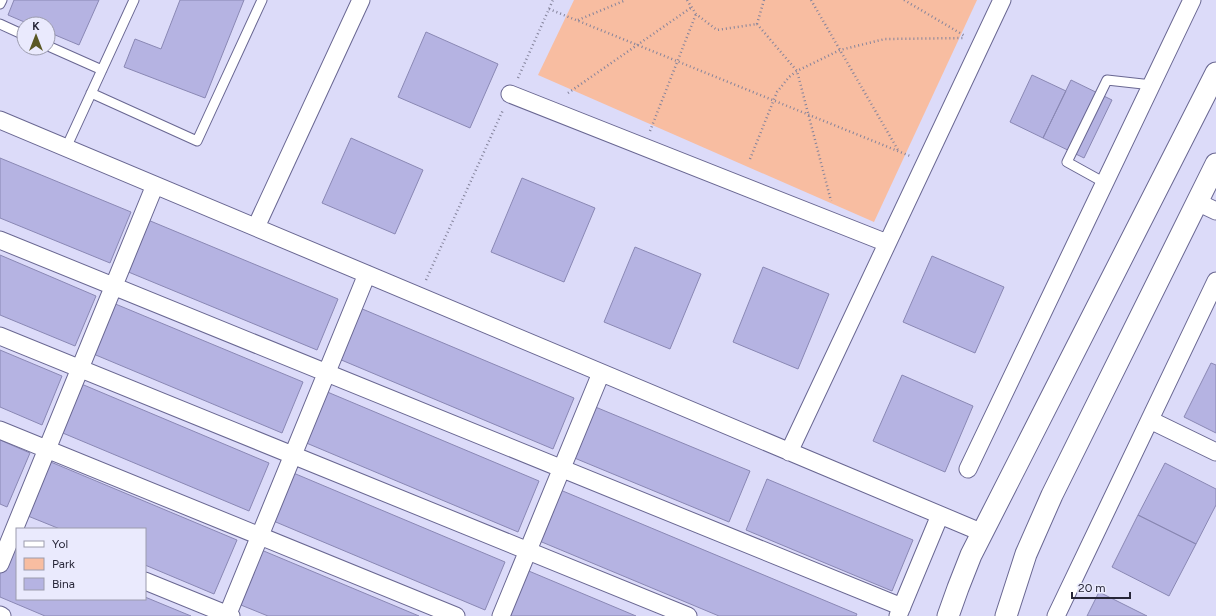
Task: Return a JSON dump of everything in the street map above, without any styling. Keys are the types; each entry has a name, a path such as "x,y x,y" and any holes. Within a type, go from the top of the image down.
{"street":[{"path":"256,227 361,0"},
{"path":"788,452 1002,0"},
{"path":"968,469 1192,0"},
{"path":"948,616 971,555 1216,73"},
{"path":"510,94 887,243"},
{"path":"0,120 982,533"},
{"path":"1006,616 1015,584 1026,554 1049,501 1216,164"},
{"path":"0,564 11,527 47,450 156,185"},
{"path":"1197,202 1216,211"},
{"path":"0,240 561,468 900,612 940,515"},
{"path":"146,581 229,616 367,274"},
{"path":"1056,616 1216,282"},
{"path":"0,336 688,616"},
{"path":"501,616 601,373"},
{"path":"1150,420 1216,452"},
{"path":"0,430 456,616"}],"lane":[{"path":"0,4 2,0"},
{"path":"66,148 134,0"},
{"path":"91,93 197,141 262,0"},
{"path":"0,24 16,31"},
{"path":"56,50 102,70"},
{"path":"1105,183 1067,162 1096,100 1107,80 1152,85"}],"path":[{"path":"418,296 553,0"},
{"path":"577,21 626,0"},
{"path":"687,0 696,14 717,30 757,24"},
{"path":"757,24 764,0"},
{"path":"549,9 899,151 811,0"},
{"path":"750,159 773,100 782,84 788,77 797,71 840,50 885,39 970,38 904,0"},
{"path":"568,93 692,7"},
{"path":"644,147 696,14"},
{"path":"757,24 797,71 837,224"}],"green space":[{"path":"574,0 977,0 874,222 538,75"}],"building":[{"path":"14,0 99,0 79,45 56,35 56,16 16,16 16,18 8,15"},
{"path":"180,0 244,0 205,98 124,67 135,39 161,49"},
{"path":"426,32 498,64 470,128 398,97"},
{"path":"1032,75 1066,91 1043,138 1010,122"},
{"path":"1071,80 1112,100 1084,158 1043,138"},
{"path":"351,138 423,170 395,234 322,203"},
{"path":"0,158 131,212 110,263 0,218"},
{"path":"522,178 595,208 564,282 491,252"},
{"path":"148,220 338,299 317,350 126,271"},
{"path":"635,247 701,274 670,349 604,322"},
{"path":"0,255 96,296 75,346 0,315"},
{"path":"932,256 1004,287 975,353 903,322"},
{"path":"763,267 829,294 798,369 733,342"},
{"path":"113,303 303,382 282,433 91,353"},
{"path":"360,308 574,398 553,449 339,359"},
{"path":"0,350 62,376 42,425 0,407"},
{"path":"1211,363 1216,365 1216,433 1184,417"},
{"path":"902,375 973,406 945,472 873,441"},
{"path":"79,383 269,463 249,511 58,431"},
{"path":"325,391 539,481 518,532 304,442"},
{"path":"593,406 750,471 729,522 572,457"},
{"path":"0,440 30,453 7,507 0,504"},
{"path":"46,460 237,540 214,594 146,565 146,528 58,528 23,514"},
{"path":"1165,463 1216,489 1216,505 1196,544 1138,515"},
{"path":"291,472 505,562 485,610 271,520"},
{"path":"767,479 913,540 892,591 746,530"},
{"path":"558,489 857,614 856,616 719,616 537,540"},
{"path":"1138,515 1196,544 1169,596 1112,567"},
{"path":"16,545 16,600 146,600 146,597 191,616 45,616 0,597 0,570"},
{"path":"259,549 419,616 268,616 236,603"},
{"path":"524,569 636,616 505,616"},
{"path":"1099,592 1147,616 1087,616"}]}
